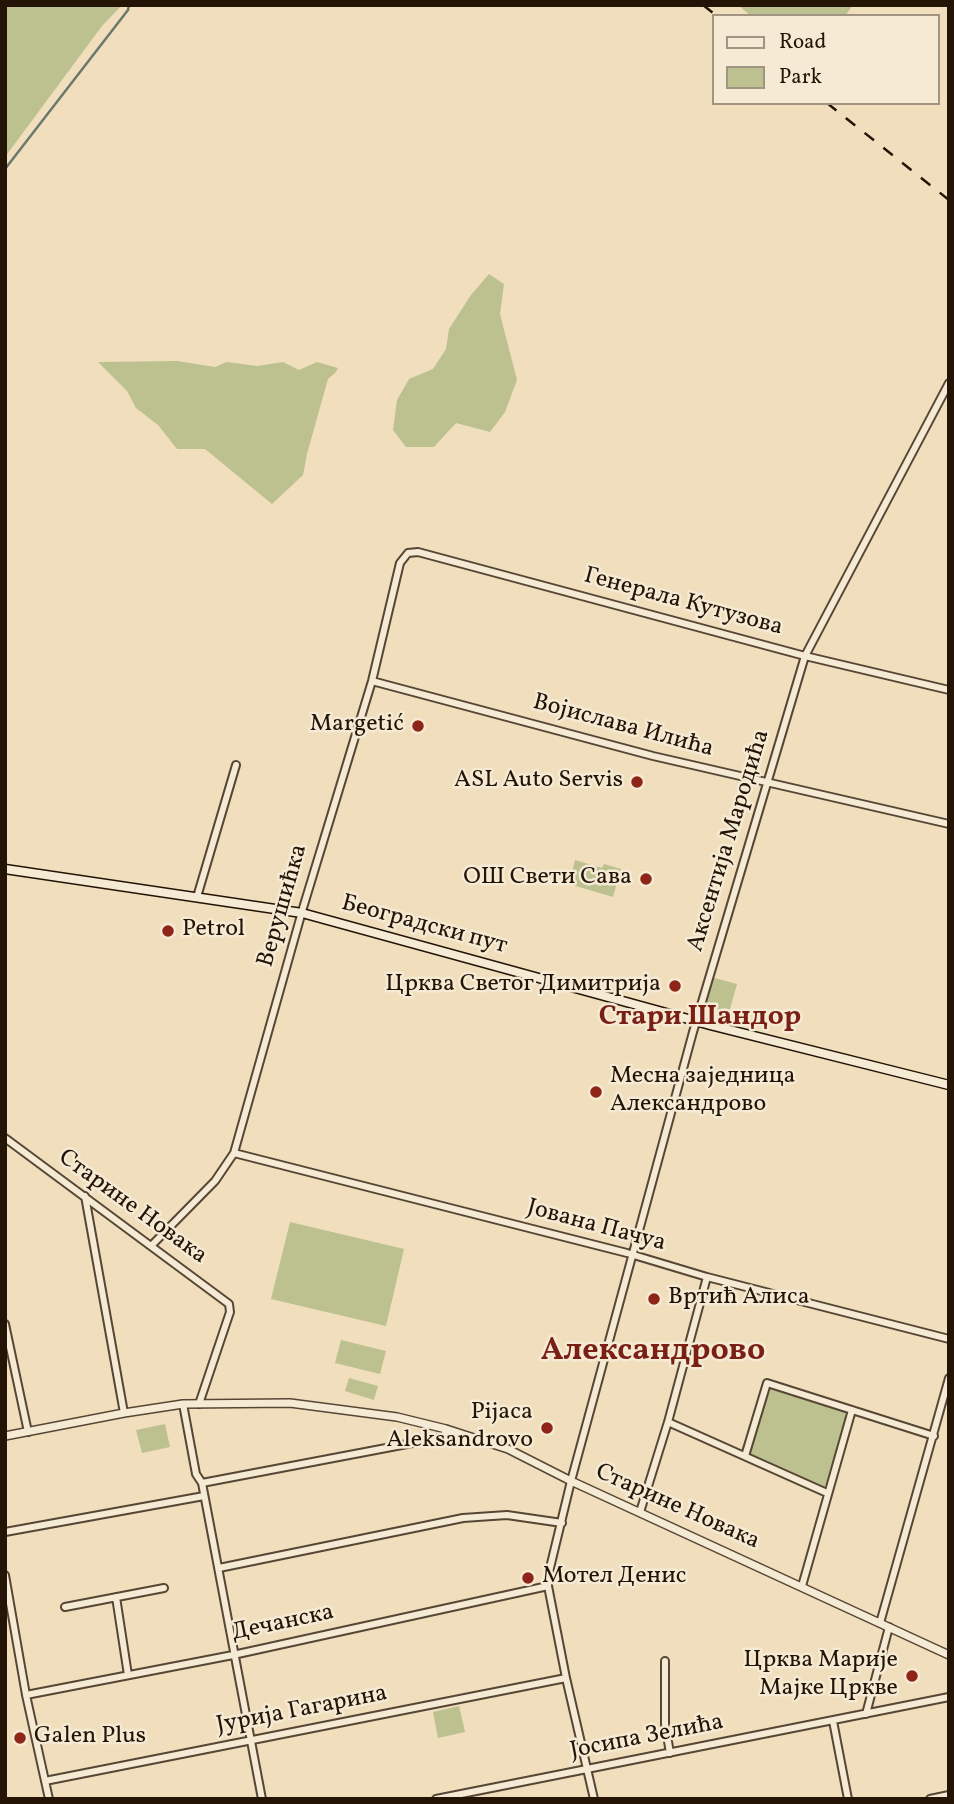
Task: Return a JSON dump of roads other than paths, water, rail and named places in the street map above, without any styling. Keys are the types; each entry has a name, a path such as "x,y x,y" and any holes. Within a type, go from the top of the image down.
{"main road":[{"name":"Београдски пут","path":"6,871 302,913 696,1021 949,1085"}],"street":[{"name":"Аксентија Мародића","path":"594,1799 548,1586 571,1481 696,1021 806,656 949,383"},
{"name":"Генерала Кутузова","path":"408,553 418,552 467,564 806,656 949,690"},
{"name":"Верушићка","path":"152,1245 215,1181 234,1153 372,681 400,563 408,553"},
{"name":"Војислава Илића","path":"372,681 767,784 949,824"},
{"path":"197,897 236,765"},
{"name":"Старине Новака","path":"5,1138 228,1303 230,1312 199,1404"},
{"name":"Јована Пачуа","path":"234,1153 949,1339"},
{"path":"85,1196 124,1413"},
{"path":"640,1512 707,1277"},
{"path":"5,1324 28,1432"},
{"path":"880,1623 949,1378"},
{"path":"745,1456 767,1383 934,1436"},
{"path":"183,1404 196,1474 202,1483 219,1568 261,1799"},
{"name":"Старине Новака","path":"5,1436 183,1404 290,1404 397,1417 508,1449 571,1481 949,1655"},
{"path":"803,1587 852,1410"},
{"path":"667,1423 827,1493"},
{"path":"202,1483 444,1437 446,1429"},
{"path":"5,1532 204,1496"},
{"path":"219,1568 476,1516 507,1515 562,1522"},
{"path":"5,1575 26,1695 49,1799"},
{"name":"Дечанска","path":"26,1695 233,1655 548,1586"},
{"path":"65,1607 164,1588"},
{"path":"116,1597 128,1675"},
{"path":"866,1714 889,1627"},
{"path":"665,1661 665,1724 670,1753"},
{"name":"Јурија Гагарина","path":"45,1781 566,1678"},
{"name":"Јосипа Зелића","path":"436,1799 949,1697"},
{"path":"833,1721 848,1799"},
{"path":"930,1799 949,1795"}],"waterway":[{"path":"5,169 128,10 129,5"}],"railway":[{"path":"703,5 714,14"},
{"path":"830,105 949,200"}],"place":[{"name":"Margetić","path":"418,726"},
{"name":"ASL Auto Servis","path":"637,782"},
{"name":"ОШ Свети Сава","path":"646,879"},
{"name":"Petrol","path":"168,931"},
{"name":"Црква Светог Димитрија","path":"675,986"},
{"name":"Месна заједница Александрово","path":"596,1092"},
{"name":"Вртић Алиса","path":"654,1299"},
{"name":"Pijaca Aleksandrovo","path":"547,1428"},
{"name":"Мотел Денис","path":"528,1578"},
{"name":"Црква Марије Мајке Цркве","path":"912,1676"},
{"name":"Galen Plus","path":"20,1738"}],"district":[{"name":"Стари Шандор","path":"700,1019"},
{"name":"Александрово","path":"653,1353"}]}
